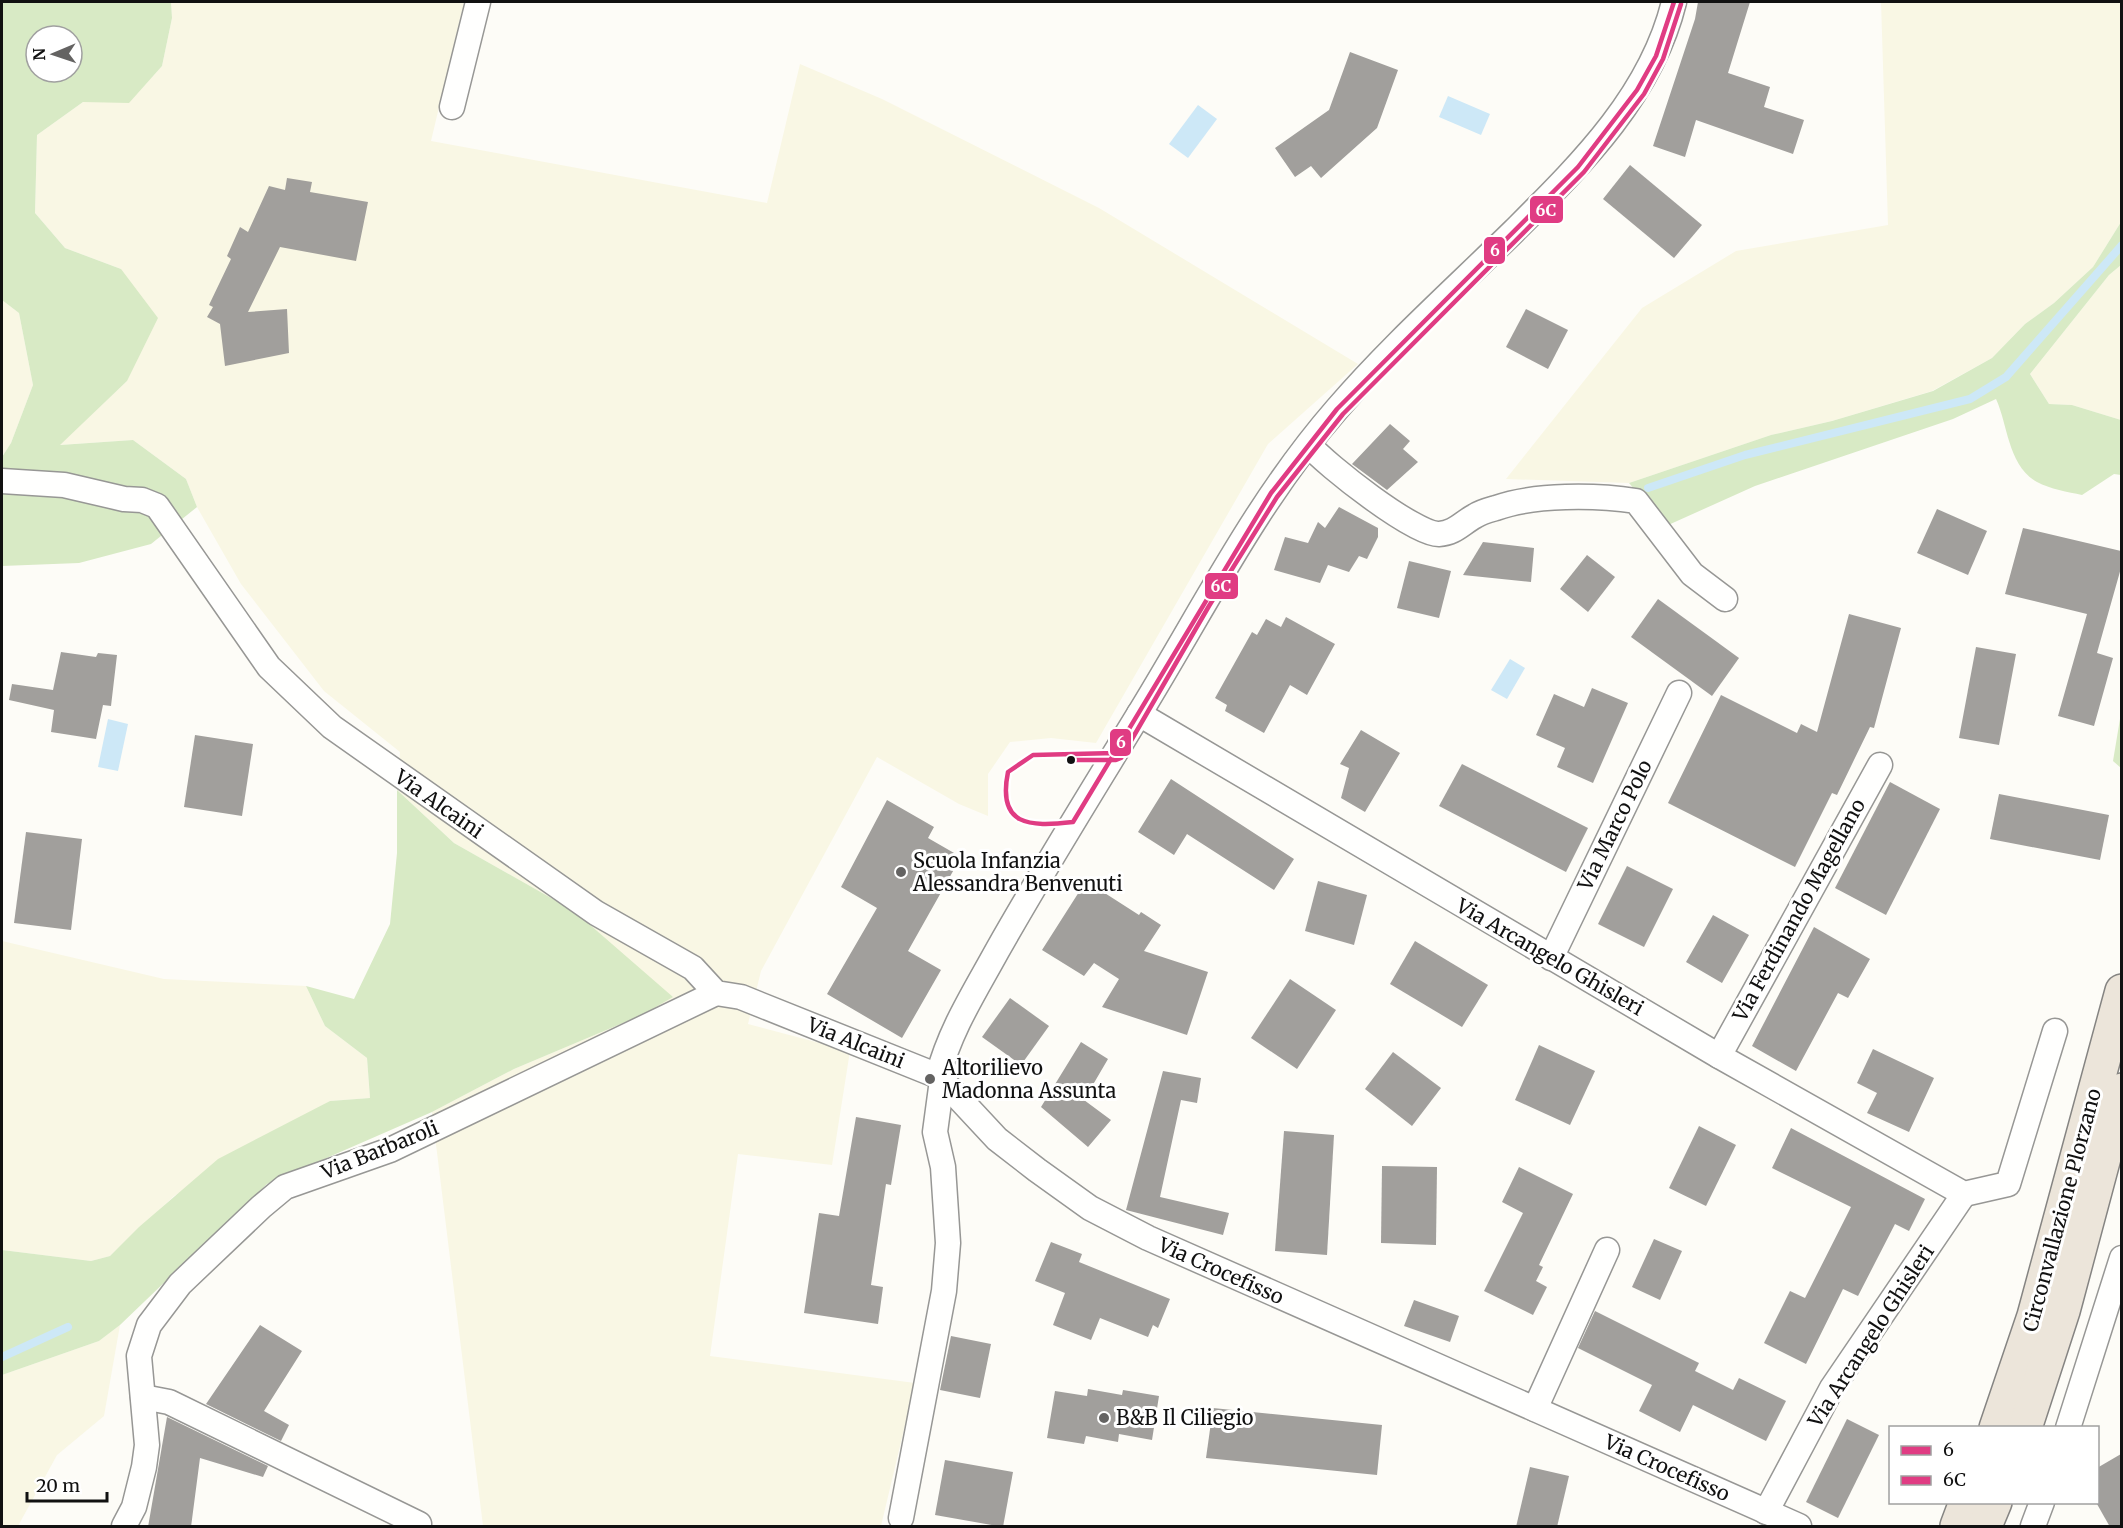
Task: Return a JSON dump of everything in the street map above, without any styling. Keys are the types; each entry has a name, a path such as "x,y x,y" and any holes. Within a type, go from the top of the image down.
{"highway":[{"name":"Circonvallazione Plorzano","path":"1997,1426 2034,1317 2121,991"},
{"name":"Circonvallazione Plorzano","path":"2026,1426 2063,1311 2121,1090"},
{"path":"1957,1527 1966,1504"},
{"path":"1985,1527 1995,1504"}],"street":[{"path":"452,107 478,2"},
{"path":"901,1518 945,1281 948,1243 943,1167 935,1132 940,1078 948,1040 1203,602 1265,503 1337,409 1578,167 1637,90 1656,56 1674,2"},
{"path":"1309,445 1321,458 1399,516 1418,529 1438,534 1457,530 1475,515 1508,503 1545,499 1611,497 1636,501 1692,574 1725,599"},
{"name":"Via Alcaini","path":"2,481 64,485 124,499 142,500 157,506 269,667 332,727 596,913 693,968 716,993 741,997 940,1078"},
{"name":"Via Marco Polo","path":"1551,958 1679,693"},
{"name":"Via Arcangelo Ghisleri","path":"1139,714 1719,1056 1964,1194 1832,1388 1760,1516"},
{"name":"Via Ferdinando Magellano","path":"1719,1056 1880,765"},
{"name":"Via Barbaroli","path":"124,1527 134,1507 147,1445 139,1356 149,1325 180,1284 261,1207 285,1187 390,1150 716,993"},
{"path":"1964,1194 2008,1184 2055,1031"},
{"name":"Via Crocefisso","path":"940,1078 997,1138 1090,1208 1148,1239 1535,1409 1760,1516 1799,1527"},
{"path":"1535,1409 1607,1250"},
{"path":"2069,1426 2121,1258"},
{"path":"143,1397 169,1402 419,1524"},
{"path":"2033,1527 2042,1504"}],"shaded area":[{"path":"171,2 464,2 431,141 767,203 800,64 882,99 1099,208 1358,364 1268,444 1096,743 1051,738 1010,742 988,774 988,816 959,804 877,757 761,971 748,1024 850,1051 832,1165 738,1154 710,1356 915,1383 881,1526 483,1526 432,1112 514,1069 642,1015 574,911 454,843 397,790 400,752 324,691 241,584 197,507 186,479 133,440 59,445 127,381 121,269 65,248 35,213 37,135 83,102 129,102 162,66 172,18"},
{"path":"1881,2 2121,2 2121,222 2093,267 2054,303 2025,324 1992,358 1932,391 1832,421 1771,435 1629,483 1506,479 1642,308 1736,251 1888,225"},
{"path":"2121,265 2121,420 2072,405 2049,404 2030,374 2109,275"},
{"path":"2,300 19,313 33,385 11,443 4,454 2,453"},
{"path":"2,941 164,979 306,986 325,1026 367,1058 370,1098 330,1101 174,1196 110,1256 91,1261 2,1250"},
{"path":"120,1325 104,1416 57,1455 18,1526 2,1526 2,1375 99,1341"}],"green space":[{"path":"2,2 171,2 172,18 162,66 129,103 83,102 37,135 35,213 65,248 121,269 158,318 127,381 60,445 133,440 186,479 197,507 151,544 79,563 2,566 2,457 11,443 33,385 19,313 2,300"},
{"path":"2121,222 2121,265 2109,275 2030,374 2049,404 2072,405 2121,420 2121,475 2114,474 2082,495 2037,482 2027,475 2014,456 1996,399 1953,419 1755,486 1666,526 1629,483 1771,435 1832,421 1933,391 1992,358 2025,324 2054,303 2093,267"},
{"path":"2121,713 2122,768 2113,761"},
{"path":"397,790 454,843 574,911 673,997 642,1015 514,1069 432,1112 267,1184 120,1325 99,1341 2,1375 2,1250 91,1261 110,1256 139,1227 218,1159 330,1101 370,1098 367,1058 325,1026 306,986 354,999 390,924 397,853"}],"water":[{"path":"1448,96 1490,114 1481,135 1439,117"},
{"path":"1198,105 1217,119 1188,158 1169,144"},
{"path":"1510,659 1525,668 1507,699 1491,690"},
{"path":"108,719 128,724 118,771 98,767"}],"building":[{"path":"1698,2 1750,2 1728,73 1770,87 1764,107 1804,120 1793,154 1696,120 1685,157 1653,146 1695,19"},
{"path":"1350,52 1398,70 1377,128 1321,178 1311,166 1295,177 1275,148 1329,110"},
{"path":"1630,165 1702,225 1674,258 1603,199"},
{"path":"287,178 312,182 310,192 368,202 356,261 280,247 248,312 287,309 289,353 225,366 220,324 207,317 213,307 209,305 231,259 227,256 240,227 248,232 269,186 285,190"},
{"path":"1526,309 1568,330 1548,369 1506,347"},
{"path":"1390,424 1410,441 1403,449 1418,462 1387,490 1352,464"},
{"path":"1339,507 1378,528 1378,537 1367,559 1359,556 1349,572 1328,565 1320,583 1274,570 1285,537 1308,543 1318,522 1325,528"},
{"path":"1937,509 1987,531 1968,575 1917,553"},
{"path":"2023,528 2121,551 2121,568 2097,653 2113,658 2094,726 2058,716 2087,614 2005,594"},
{"path":"1483,542 1534,548 1531,582 1463,575"},
{"path":"1587,555 1615,577 1588,612 1560,589"},
{"path":"1409,561 1451,571 1439,618 1397,608"},
{"path":"1658,599 1739,658 1712,696 1631,637"},
{"path":"1849,614 1901,628 1874,728 1870,727 1837,795 1832,793 1795,867 1668,803 1721,695 1797,733 1801,724 1817,732"},
{"path":"1286,617 1335,644 1307,695 1290,685 1264,733 1225,711 1227,705 1215,698 1252,632 1257,635 1266,619 1281,627"},
{"path":"1976,647 2016,654 1999,745 1959,738"},
{"path":"61,652 96,657 98,653 117,655 111,706 103,705 96,739 51,732 54,710 9,700 12,684 53,690"},
{"path":"1592,688 1628,703 1593,783 1557,767 1565,748 1536,735 1554,694 1584,707"},
{"path":"1361,730 1400,753 1365,812 1341,798 1349,768 1340,764"},
{"path":"195,735 253,744 242,816 184,807"},
{"path":"1462,764 1588,828 1566,872 1439,806"},
{"path":"1171,779 1294,859 1274,890 1187,834 1174,855 1138,832"},
{"path":"1890,782 1940,809 1886,915 1835,888"},
{"path":"1999,794 2109,815 2100,860 1990,839"},
{"path":"887,800 934,827 928,838 961,857 908,951 941,970 902,1038 827,994 877,908 841,887"},
{"path":"26,832 82,839 71,930 14,923"},
{"path":"1627,866 1673,889 1644,947 1598,924"},
{"path":"1086,881 1139,915 1141,912 1161,925 1144,951 1208,972 1187,1035 1102,1007 1119,979 1094,963 1084,976 1042,950"},
{"path":"1318,881 1367,895 1354,945 1305,931"},
{"path":"1713,915 1749,935 1722,983 1686,962"},
{"path":"1814,927 1870,959 1848,998 1838,993 1796,1071 1752,1046"},
{"path":"1415,941 1488,985 1462,1027 1390,984"},
{"path":"1290,979 1336,1010 1297,1069 1251,1038"},
{"path":"1010,998 1049,1026 1021,1065 982,1037"},
{"path":"1081,1042 1108,1059 1084,1100 1111,1120 1088,1147 1041,1107"},
{"path":"1539,1045 1595,1071 1570,1125 1515,1100"},
{"path":"1873,1049 1934,1078 1909,1132 1867,1113 1877,1093 1857,1083"},
{"path":"1393,1052 1441,1088 1412,1126 1365,1089"},
{"path":"1163,1071 1201,1078 1197,1103 1181,1100 1160,1197 1229,1213 1223,1235 1126,1210"},
{"path":"856,1117 901,1125 891,1185 886,1184 871,1285 883,1287 878,1324 804,1313 819,1213 839,1216"},
{"path":"1699,1126 1736,1145 1706,1206 1669,1188"},
{"path":"1791,1128 1925,1199 1909,1231 1895,1224 1858,1296 1843,1289 1806,1364 1764,1343 1790,1291 1805,1298 1851,1207 1772,1168"},
{"path":"1284,1131 1334,1135 1327,1255 1275,1251"},
{"path":"1382,1166 1437,1167 1436,1245 1381,1243"},
{"path":"1519,1167 1573,1194 1539,1265 1543,1267 1536,1281 1547,1287 1533,1315 1484,1291 1523,1213 1502,1202"},
{"path":"1654,1239 1682,1251 1660,1300 1632,1287"},
{"path":"1051,1242 1082,1254 1079,1262 1170,1299 1158,1328 1153,1325 1148,1337 1100,1318 1091,1340 1053,1325 1065,1293 1035,1281"},
{"path":"1414,1300 1459,1316 1450,1342 1404,1326"},
{"path":"1595,1311 1699,1363 1695,1371 1733,1390 1739,1378 1786,1401 1766,1441 1693,1405 1680,1432 1639,1411 1652,1385 1578,1348"},
{"path":"260,1325 302,1351 264,1411 289,1425 281,1441 206,1404"},
{"path":"951,1336 991,1344 980,1398 940,1390"},
{"path":"1088,1389 1122,1395 1123,1390 1159,1396 1152,1440 1119,1434 1118,1442 1086,1436 1084,1444 1047,1438 1055,1391 1087,1396"},
{"path":"1213,1408 1382,1425 1377,1475 1206,1458"},
{"path":"167,1417 268,1466 263,1477 200,1458 191,1527 148,1527"},
{"path":"1847,1419 1879,1435 1838,1518 1806,1502"},
{"path":"2121,1454 2121,1527 2110,1527 2097,1504 2099,1504 2099,1467"},
{"path":"945,1460 1013,1472 1003,1527 935,1515"},
{"path":"1530,1467 1569,1476 1557,1527 1516,1527"}],"waterway":[{"path":"1648,488 1745,455 1970,399 2006,377 2122,245"},
{"path":"2,1357 68,1327"}],"transit line":[{"name":"6","path":"1115,753 1033,755 1008,772 1007,803 1012,813 1030,823 1073,822 1271,493 1337,409 1578,167 1637,90 1656,56 1674,2"},
{"name":"6C","path":"1071,760 1121,758 1209,606 1277,497 1343,414 1584,172 1644,94 1663,59 1681,4"}],"place":[{"name":"Scuola Infanzia Alessandra Benvenuti","path":"901,872"},
{"name":"Altorilievo Madonna Assunta","path":"930,1079"},
{"name":"B&B Il Ciliegio","path":"1104,1418"}]}
